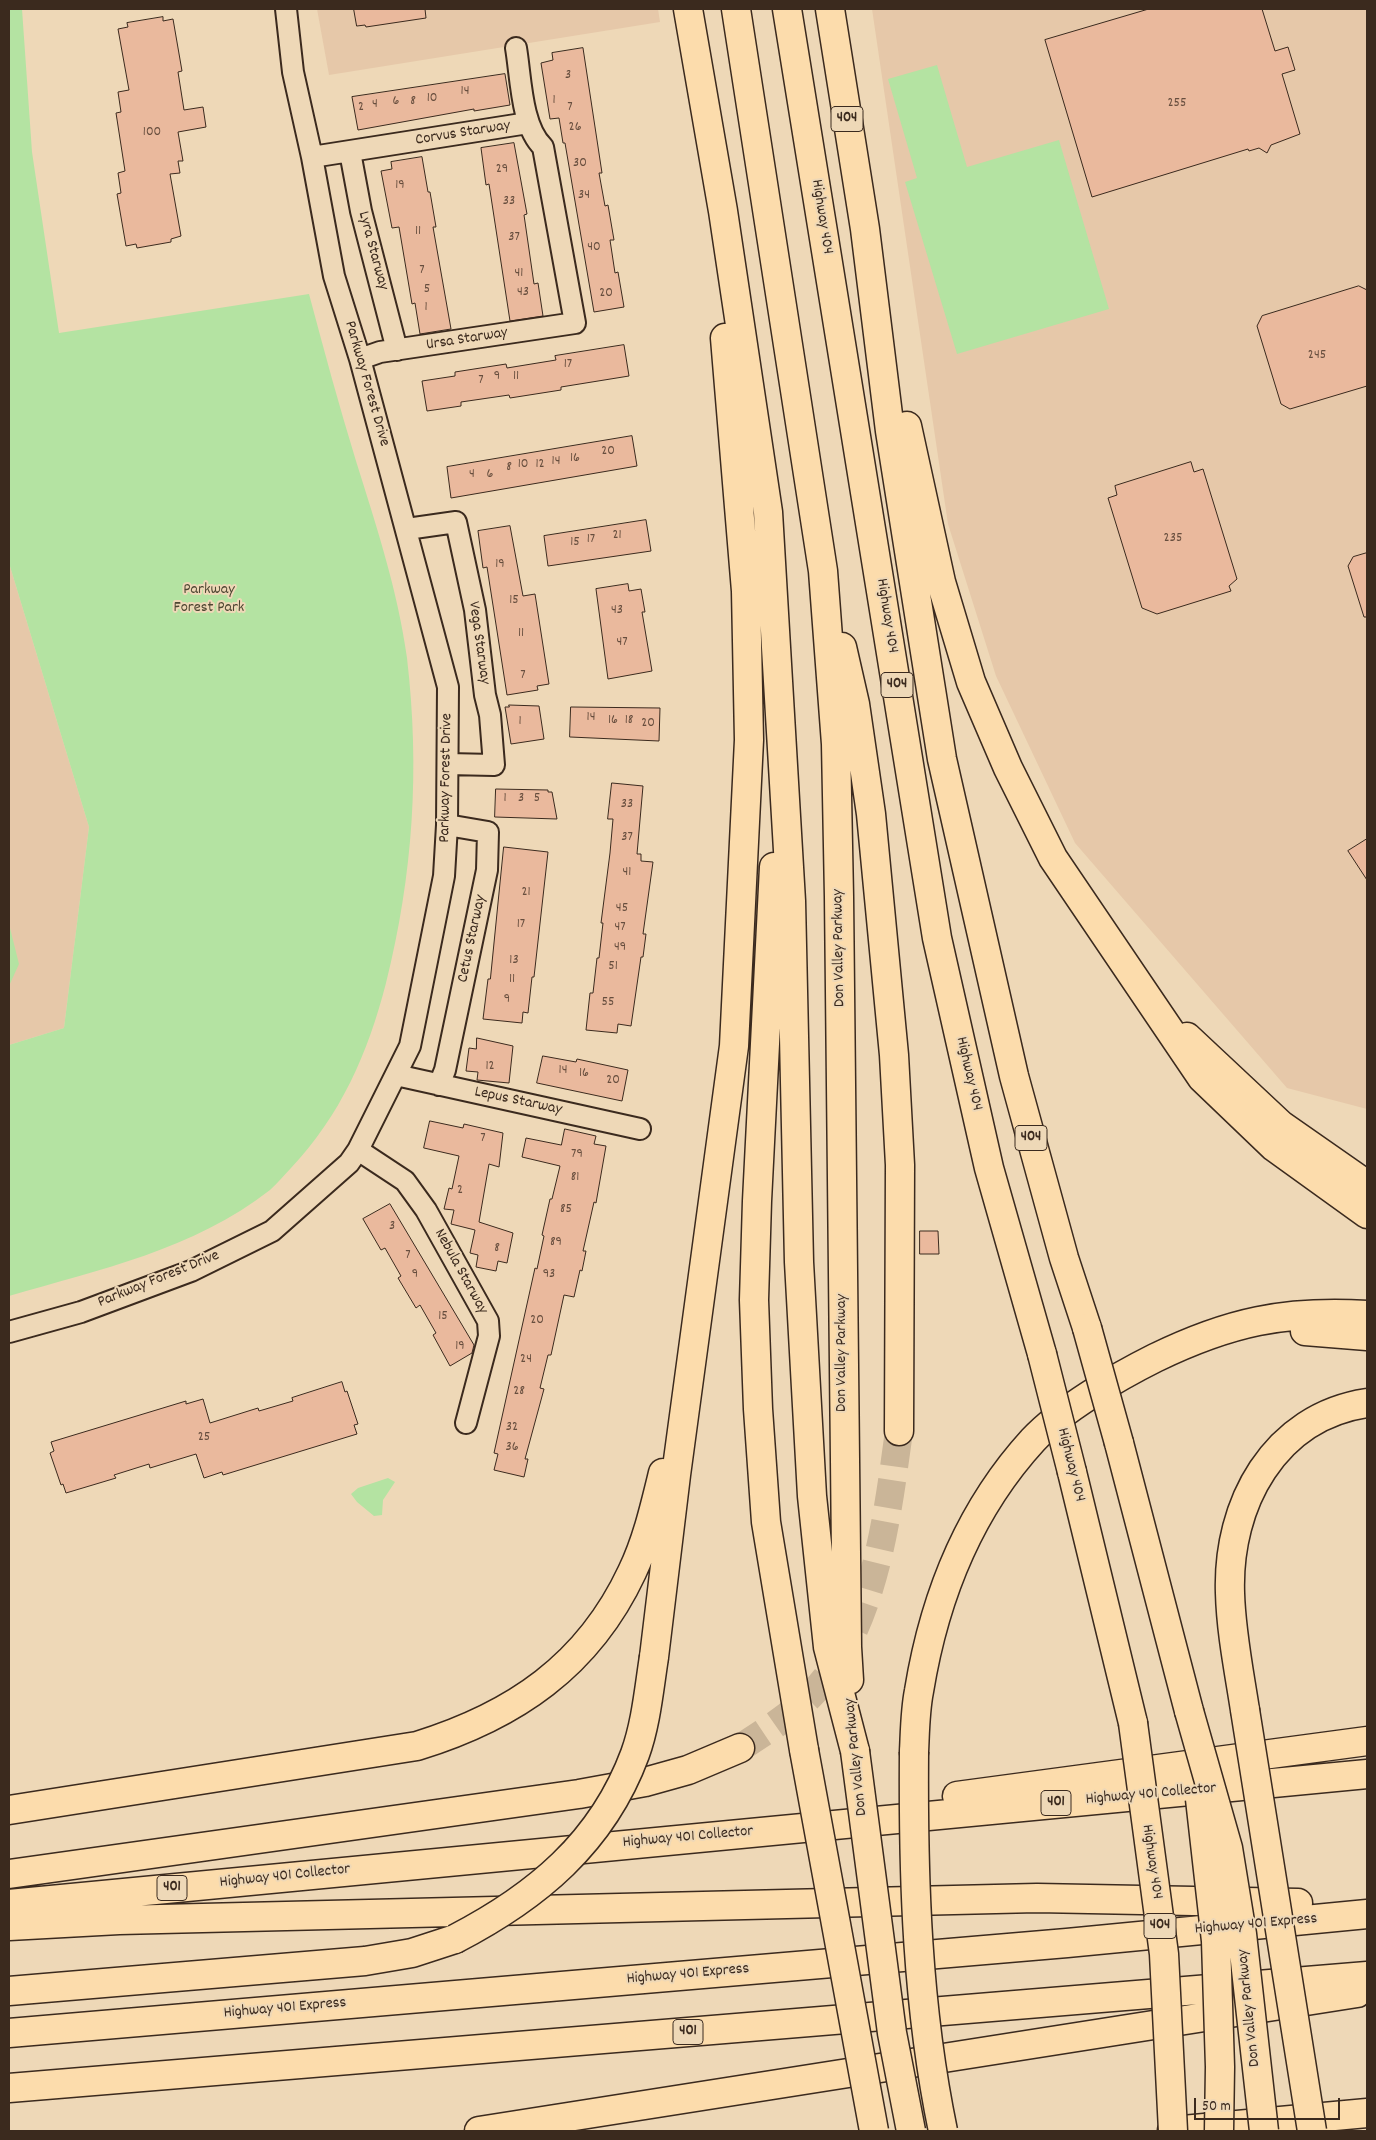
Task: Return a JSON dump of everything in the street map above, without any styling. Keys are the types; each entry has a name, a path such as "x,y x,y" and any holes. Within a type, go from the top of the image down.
{"highway":[{"path":"688,9 724,211 768,512 791,901 794,1109 799,1262 812,1496 828,1647 855,1752"},
{"path":"736,9 823,571 856,704 871,814 894,1055 900,1175 899,1431"},
{"name":"Highway 404","path":"787,9 937,938 989,1168 1042,1354 1133,1723 1164,1954 1172,2131"},
{"name":"Highway 404","path":"830,9 865,229 890,431 942,759 1014,1076 1064,1258 1087,1328 1119,1443 1190,1711"},
{"path":"9,1991 366,1961 412,1953 455,1940 496,1918 540,1887 566,1863 591,1834 613,1800 635,1753 654,1658 693,1348 734,1046 749,740 746,591 730,385 694,48"},
{"path":"865,229 941,582 971,682 1008,768 1053,858 1202,1078 1274,1147 1367,1214"},
{"name":"Don Valley Parkway","path":"823,571 836,744 840,897 847,1647 855,1752 892,2033 911,2131"},
{"path":"782,733 756,1201 754,1300 758,1409 766,1522 804,1750 874,2131"},
{"path":"1123,964 1175,1026 1281,1125 1367,1185"},
{"path":"943,2131 922,2000 915,1914 914,1752 918,1693 929,1637 947,1581 969,1530 999,1481 1034,1439 1080,1402 1128,1372 1173,1350 1221,1331 1260,1319 1296,1314 1367,1315"},
{"path":"1173,1350 1232,1336 1296,1330 1367,1336"},
{"path":"9,1810 417,1746 469,1727 527,1697 581,1651 601,1627 633,1571 658,1495 693,1348"},
{"path":"1302,2126 1232,1628 1230,1592 1231,1554 1238,1523 1248,1493 1260,1472 1294,1434 1320,1417 1353,1405 1367,1403"},
{"path":"1190,1711 1216,1941 1220,2066 1219,2131"},
{"name":"Don Valley Parkway","path":"1190,1711 1228,1848 1242,1934 1264,2131"},
{"path":"745,1832 999,1789 1367,1741"},
{"path":"9,1874 588,1792 645,1782 688,1770 740,1748"},
{"name":"Highway 401 Collector","path":"9,1904 745,1832 1367,1774"},
{"path":"9,1926 119,1920 1038,1898 1367,1904"},
{"name":"Highway 401 Express","path":"9,2033 1067,1943 1367,1914"},
{"name":"401","path":"9,2088 1367,1976"},
{"path":"479,2131 1367,1992"},
{"path":"1240,2131 1302,2126 1367,2112"},
{"path":"1172,2131 1302,2126"}],"street":[{"name":"Parkway Forest Drive","path":"9,1332 81,1312 191,1271 272,1231 349,1163 358,1150 410,1046 444,876 447,825 448,687 360,359 334,276 312,157 293,72 286,9"},
{"path":"516,48 528,123"},
{"name":"Corvus Starway","path":"312,157 528,123 533,135 543,147 575,323"},
{"name":"Lyra Starway","path":"350,152 361,211 397,350"},
{"name":"Ursa Starway","path":"360,359 380,352 575,323"},
{"name":"Vega Starway","path":"407,529 456,522 475,610 485,695 490,715 494,765 448,764"},
{"name":"Cetus Starway","path":"439,1085 445,1070 487,870 488,832 447,825"},
{"name":"Lepus Starway","path":"396,1075 640,1130"},
{"name":"Nebula Starway","path":"358,1150 405,1181 426,1210 488,1321 490,1336 466,1424"}],"shaded area":[{"path":"317,9 658,9 660,22 329,75"},
{"path":"872,9 1367,9 1367,1109 1287,1088 1075,843 996,676 948,524"},
{"path":"9,563 89,827 64,1028 9,1045"}],"green space":[{"name":"Parkway Forest Park","path":"9,9 22,9 32,152 59,333 309,294 344,420 386,558 398,608 407,658 411,700 413,781 412,822 408,862 395,942 379,1009 351,1082 309,1148 270,1190 240,1211 210,1228 178,1243 145,1255 9,1296 9,1045 64,1028 89,827 9,563"},
{"path":"937,65 967,167 1059,140 1109,309 957,354 905,182 917,178 888,79"},
{"path":"9,924 19,964 9,986"},
{"path":"388,1478 395,1482 383,1500 382,1515 374,1516 357,1502 351,1494 358,1488"}],"building":[{"path":"354,9 425,9 426,18 366,27 365,25 357,26"},
{"path":"1149,9 1262,9 1275,51 1288,47 1295,70 1282,74 1300,134 1271,145 1267,153 1259,148 1249,151 1248,149 1092,197 1045,40"},
{"path":"163,17 163,21 173,19 182,71 178,72 184,110 203,107 206,127 178,132 183,161 178,161 180,173 170,174 181,236 171,239 171,242 137,248 136,244 126,246 117,194 121,193 118,173 125,171 116,113 121,112 118,92 129,90 118,29 128,27 127,23"},
{"path":"583,48 602,173 599,173 605,206 608,205 614,240 610,240 615,273 618,272 624,307 594,312 565,143 563,143 559,118 550,119 541,63 553,60 552,53"},
{"path":"505,74 510,105 474,111 474,109 358,130 352,97"},
{"path":"514,143 527,214 524,215 534,284 538,283 543,316 510,321 489,184 486,185 481,148"},
{"path":"422,157 436,227 433,227 451,329 420,334 415,303 412,304 399,227 392,228 381,171 392,169 391,162"},
{"path":"1359,286 1367,290 1367,386 1290,409 1281,404 1257,326 1262,316"},
{"path":"624,345 629,376 561,387 561,390 510,398 509,395 461,402 461,406 427,411 422,381 455,376 455,372 506,364 507,368 556,360 555,356"},
{"path":"632,436 637,466 451,498 447,467"},
{"path":"1191,462 1194,472 1203,469 1237,579 1229,586 1231,591 1157,614 1142,608 1108,498 1117,495 1115,486"},
{"path":"646,520 651,551 548,566 544,536"},
{"path":"510,526 523,596 535,594 549,684 537,686 538,690 507,695 487,567 483,568 478,531"},
{"path":"1367,553 1367,617 1364,617 1348,566 1353,557"},
{"path":"628,584 629,591 641,589 645,612 642,612 652,671 608,679 596,589"},
{"path":"509,705 539,706 544,739 511,744 505,707 509,707"},
{"path":"571,707 660,708 659,741 570,737"},
{"path":"612,783 643,786 637,854 641,854 641,861 653,862 643,934 646,934 643,957 641,957 631,1026 618,1024 617,1033 586,1030 590,993 593,993 603,923 601,923 613,819 608,819"},
{"path":"496,789 548,790 548,792 552,792 557,819 495,817"},
{"path":"1367,839 1367,880 1348,851"},
{"path":"504,847 548,852 534,977 532,977 528,1013 523,1012 522,1023 483,1019 488,979 490,979"},
{"path":"477,1038 513,1046 509,1083 477,1080 478,1072 466,1071 469,1048 476,1049"},
{"path":"543,1056 576,1062 577,1059 628,1070 622,1101 537,1083"},
{"path":"430,1121 463,1128 464,1124 503,1133 499,1167 489,1164 479,1222 513,1233 507,1263 498,1261 496,1271 476,1267 478,1255 470,1253 475,1230 451,1224 454,1210 444,1209 449,1188 452,1189 459,1156 424,1148"},
{"path":"565,1129 596,1136 594,1144 606,1146 596,1203 594,1202 583,1251 586,1251 582,1271 580,1270 574,1297 564,1295 551,1355 548,1355 540,1388 544,1389 525,1459 528,1459 524,1477 494,1470 498,1454 494,1453 535,1268 537,1269 550,1199 552,1199 560,1166 522,1157 526,1138 561,1145"},
{"path":"390,1204 474,1345 472,1353 450,1366 433,1335 436,1333 420,1305 416,1308 398,1278 401,1276 385,1248 381,1250 363,1219"},
{"path":"920,1231 938,1231 939,1254 920,1254"},
{"path":"342,1382 358,1424 354,1425 357,1434 223,1475 222,1472 204,1478 196,1454 150,1468 149,1464 114,1475 116,1478 66,1493 63,1484 61,1485 50,1453 54,1451 51,1442 186,1401 186,1404 203,1399 210,1423 258,1408 259,1411 293,1401 292,1398"}],"tunnel":[{"path":"740,1748 783,1719 807,1699 830,1673 848,1642 874,1574 889,1501 899,1431"}]}
